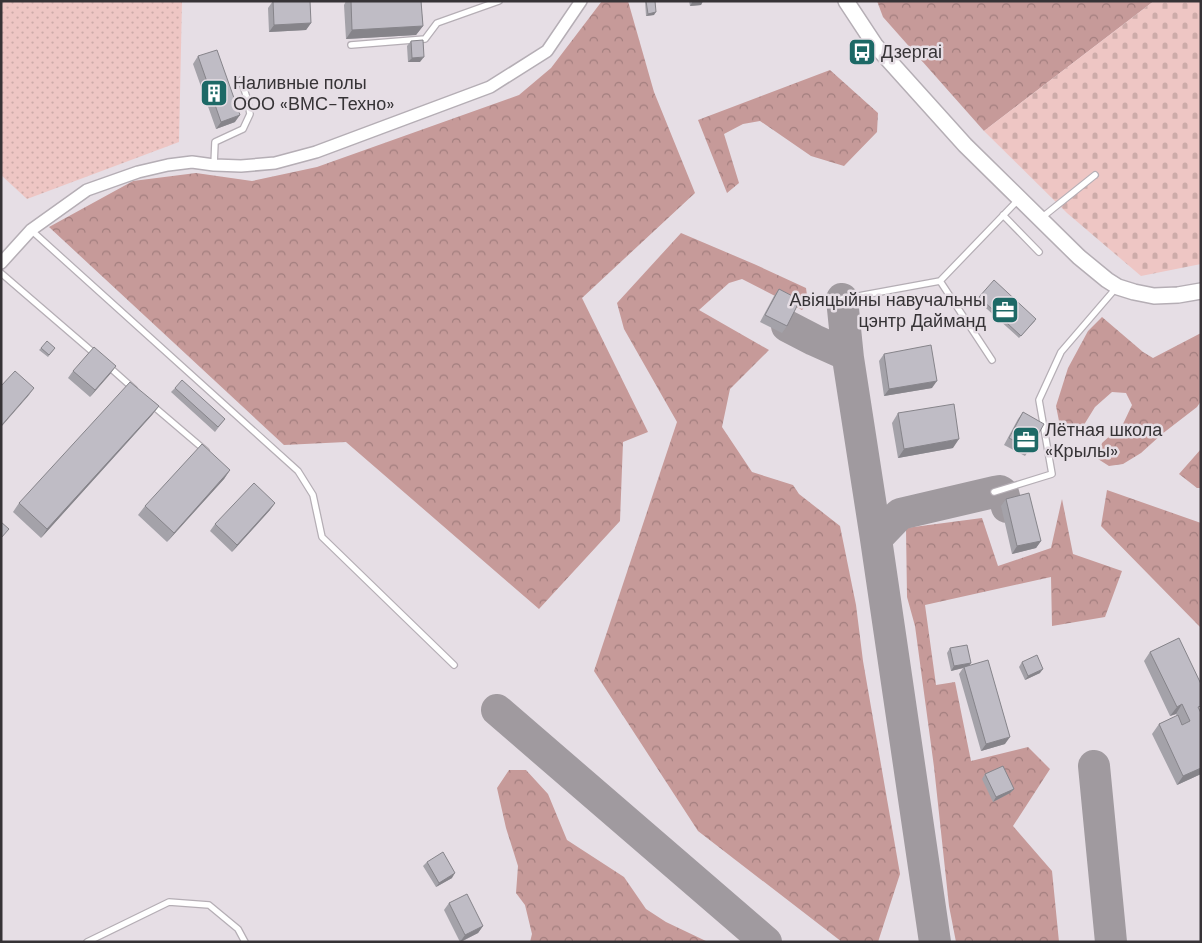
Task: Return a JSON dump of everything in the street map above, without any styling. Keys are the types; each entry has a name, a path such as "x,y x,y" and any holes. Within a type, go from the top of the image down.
{"street":[{"path":"1,263 30,230 86,190 138,172 168,165 192,162 241,166 276,163 316,152 490,87 547,51 581,1"},
{"path":"846,1 875,45 965,145 1079,257 1107,280 1134,292 1154,296 1178,295 1201,291"}],"lane":[{"path":"351,45 425,39 437,23 498,1"},
{"path":"214,165 215,142 243,129 250,114 241,80"},
{"path":"1040,219 1095,174"},
{"path":"842,299 940,281 1020,199"},
{"path":"1003,215 1040,252"},
{"path":"30,230 298,471 313,495 322,537 454,665"},
{"path":"1,283 4,275 138,392"},
{"path":"940,281 992,360"},
{"path":"994,492 1052,474 1039,400 1061,352 1118,286"},
{"path":"145,399 213,458"},
{"path":"87,942 169,902 208,905 238,929 245,942"}],"green space":[{"path":"1,1 182,1 179,142 27,199 1,175"},
{"path":"602,1 628,1 654,92 695,193 582,298 648,432 623,442 620,521 539,609 346,442 284,445 49,227 133,181 196,173 252,181 317,167 519,95 551,68"},
{"path":"877,1 1154,1 984,131 883,17"},
{"path":"1154,1 1201,1 1201,264 1141,276 1067,213 984,131"},
{"path":"830,70 878,113 877,132 844,166 811,156 760,121 743,124 724,134 739,183 727,193 698,120"},
{"path":"681,233 806,288 808,303 802,310 742,279 729,283 699,310 769,350 730,389 722,427 752,472 793,485 799,494 840,526 856,605 863,661 900,874 878,942 842,942 698,831 594,671 677,422 624,329 617,303"},
{"path":"1102,317 1143,352 1153,358 1201,333 1201,401 1197,407 1141,453 1123,464 1109,466 1098,459 1102,443 1123,424 1132,405 1126,393 1112,392 1095,407 1082,428 1071,430 1059,421 1056,406 1068,368 1088,331"},
{"path":"1201,449 1201,488 1197,488 1179,474"},
{"path":"1107,490 1201,523 1201,628 1101,526"},
{"path":"1062,499 1073,554 1122,571 1105,617 1052,626 1051,577 925,605 936,685 955,682 971,761 1028,747 1050,769 1013,826 1052,871 1059,942 956,942 949,906 934,767 915,626 907,597 906,528 982,518 998,566 1051,548"},
{"path":"509,770 526,770 548,794 567,840 624,877 646,909 666,922 708,942 530,942 532,934 525,905 516,893 518,866 506,828 497,788"}],"building":[{"path":"273,1 310,1 311,23 274,25"},
{"path":"351,1 421,1 423,26 352,30"},
{"path":"646,1 655,1 656,12 648,14"},
{"path":"423,40 424,57 412,58 411,41"},
{"path":"217,50 240,115 221,122 198,56"},
{"name":"Авіяцыйны навучальны цэнтр Дайманд","path":"994,280 1036,319 1021,336 979,297"},
{"path":"779,289 800,300 787,326 765,315"},
{"path":"47,341 55,348 49,355 41,348"},
{"path":"931,345 937,381 889,389 884,354"},
{"path":"94,347 116,366 95,390 73,371"},
{"path":"15,371 34,388 1,426 1,386"},
{"path":"182,380 225,419 218,427 175,388"},
{"path":"130,382 159,406 47,529 19,503"},
{"path":"954,404 959,439 904,449 898,413"},
{"path":"1023,412 1044,424 1030,449 1009,438"},
{"path":"202,444 230,470 174,533 145,506"},
{"path":"254,483 275,503 237,545 215,524"},
{"path":"1029,493 1041,541 1017,546 1006,499"},
{"path":"1,522 9,529 1,538"},
{"path":"1179,638 1201,684 1201,706 1198,707 1201,713 1201,768 1183,776 1159,724 1178,715 1182,725 1190,721 1182,704 1177,707 1150,652"},
{"path":"967,645 971,663 954,666 950,648"},
{"path":"1037,655 1043,669 1028,676 1022,662"},
{"path":"988,660 1010,737 986,744 964,667"},
{"path":"1003,766 1014,789 996,797 985,774"},
{"path":"443,852 455,873 439,883 427,862"},
{"path":"467,894 483,926 465,935 449,903"}],"taxiway":[{"path":"842,299 848,358 935,942"},
{"path":"787,326 843,353 848,358"},
{"path":"876,539 900,514 1000,491 1003,493 1007,507"},
{"path":"497,710 766,942"},
{"path":"1094,766 1111,942"}],"place":[{"name":"Дзергаі","path":"862,52"},
{"name":"Наливные полы ООО «ВМС-Техно»","path":"214,93"},
{"name":"Авіяцыйны навучальны цэнтр Дайманд","path":"1005,310"},
{"name":"Лётная школа «Крылы»","path":"1026,440"}]}
